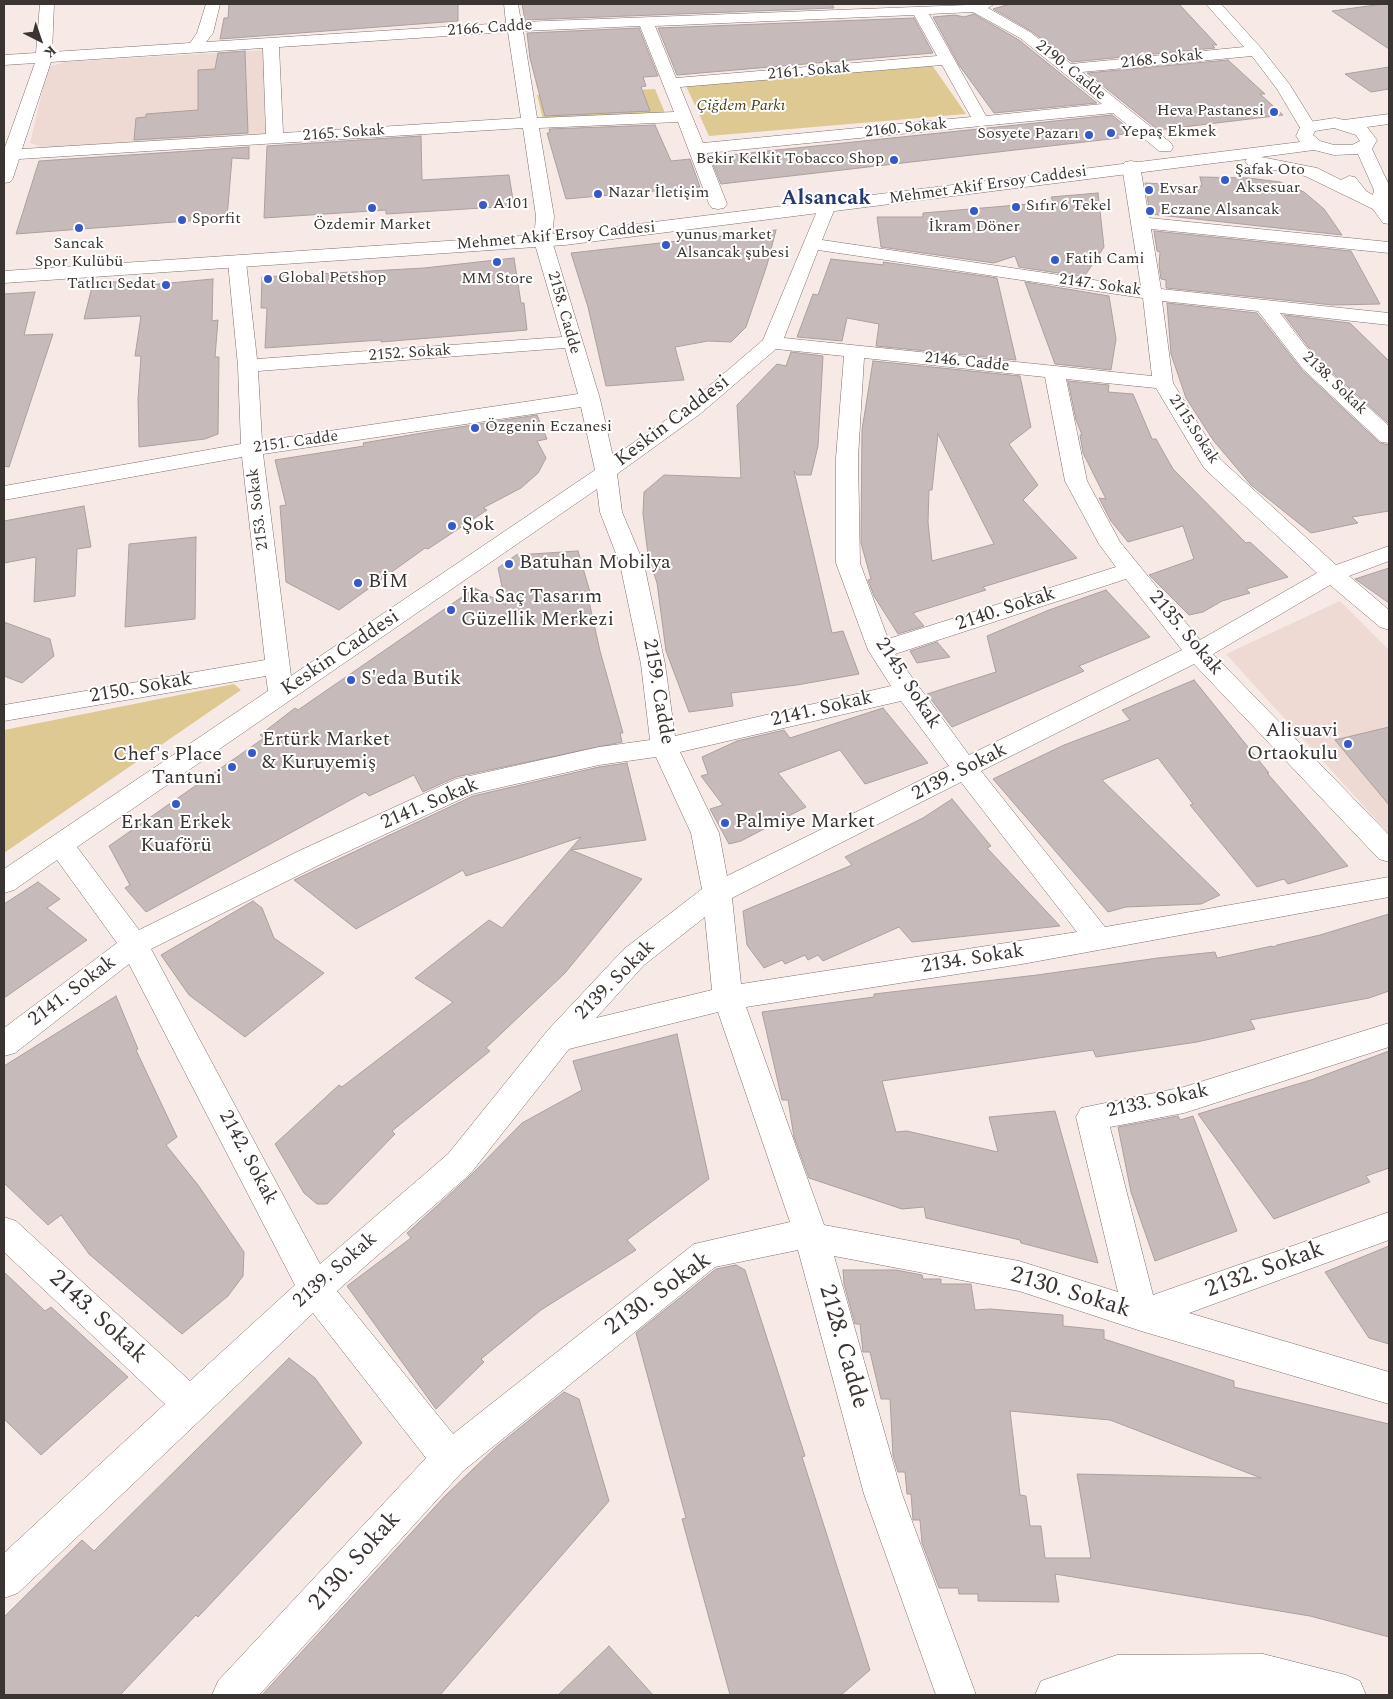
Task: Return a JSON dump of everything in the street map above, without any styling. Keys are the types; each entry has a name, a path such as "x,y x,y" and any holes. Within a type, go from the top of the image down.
{"street":[{"path":"4,178 8,155 44,58 47,4"},
{"path":"194,48 205,33 213,4"},
{"name":"2158. Cadde","path":"510,4 528,123 555,227 571,342 590,400 606,472"},
{"path":"1213,4 1256,51 1284,88 1312,138 1360,195"},
{"name":"2166. Cadde","path":"4,60 514,27 919,10 978,5"},
{"name":"2190. Cadde","path":"978,5 1025,35 1164,147"},
{"path":"919,10 981,121"},
{"path":"646,21 718,204"},
{"path":"271,44 275,138"},
{"name":"2168. Sokak","path":"1068,69 1256,51"},
{"name":"2161. Sokak","path":"671,83 947,60"},
{"path":"1206,157 1278,164 1311,172 1360,195 1385,202 1371,142 1362,131 1341,124 1284,88"},
{"name":"2160. Sokak","path":"697,149 1115,108"},
{"name":"2165. Sokak","path":"8,155 528,123 684,117"},
{"path":"1312,138 1341,124 1389,119"},
{"path":"1312,138 1346,151 1371,142"},
{"name":"Mehmet Akif Ersoy Caddesi","path":"4,277 237,262 555,227 718,204 1164,147 1312,138"},
{"name":"Mehmet Akif Ersoy Caddesi","path":"4,261 555,227 826,208 1206,157 1312,138"},
{"name":"2115.Sokak","path":"1131,166 1152,294 1163,384 1212,463 1332,574 1389,622"},
{"name":"Keskin Caddesi","path":"4,882 281,696 693,410 772,343 826,208"},
{"path":"1140,223 1389,247"},
{"name":"2147. Sokak","path":"812,244 1152,294 1263,304 1389,319"},
{"name":"2153. Sokak","path":"237,262 248,366 252,449 281,696"},
{"name":"2138. Sokak","path":"1263,304 1310,365 1389,437"},
{"name":"2152. Sokak","path":"248,366 571,342"},
{"name":"2146. Cadde","path":"772,343 1163,384"},
{"name":"2145. Sokak","path":"854,351 848,458 848,563 880,650 907,691 966,770 1098,938"},
{"name":"2135. Sokak","path":"1054,372 1076,481 1110,544 1197,652 1389,852"},
{"name":"2151. Cadde","path":"4,493 252,449 590,400"},
{"name":"2159. Cadde","path":"606,472 611,512 634,573 653,664 664,747 705,832 716,894 728,998"},
{"name":"2139. Sokak","path":"4,1579 315,1289 459,1164 559,1039 634,957 716,894 966,770 1197,652 1332,574 1389,552"},
{"name":"2140. Sokak","path":"880,650 1131,570"},
{"name":"2150. Sokak","path":"4,713 278,666"},
{"name":"2141. Sokak","path":"4,1044 134,945 311,857 465,786 599,756 664,747 907,691"},
{"name":"2142. Sokak","path":"61,845 134,945 315,1289 450,1459"},
{"name":"2134. Sokak","path":"559,1039 728,998 1022,953 1389,887"},
{"name":"2128. Cadde","path":"728,998 812,1238 883,1494 956,1695"},
{"name":"2133. Sokak","path":"1141,1316 1092,1117 1184,1100 1389,1035"},
{"name":"2132. Sokak","path":"1141,1316 1389,1226"},
{"name":"2143. Sokak","path":"4,1231 190,1404"},
{"name":"2130. Sokak","path":"232,1695 450,1459 706,1254 798,1234 1019,1276 1141,1316 1389,1388"},
{"path":"1054,1695 1117,1675 1263,1674 1346,1695"}],"shaded area":[{"path":"264,50 265,134 47,149 30,143 48,67 64,62"},
{"name":"Alisuavi Ortaokulu","path":"1340,601 1389,650 1389,834 1226,654"}],"green space":[{"name":"Çiğdem Parkı","path":"932,65 966,114 709,136 686,86"},
{"path":"655,89 665,113 543,119 537,95"},
{"path":"234,684 241,690 4,853 4,730"}],"building":[{"path":"229,4 458,4 458,21 220,39 224,18 228,18"},
{"path":"522,4 832,4 834,8 525,20"},
{"path":"1010,4 1179,4 1217,45 1212,45 1215,48 1072,62 1031,31 993,9"},
{"path":"1383,4 1389,4 1389,49 1332,11"},
{"path":"974,14 1019,40 1097,103 994,113 959,65 933,17 955,15 964,17"},
{"path":"914,18 933,53 677,75 658,28"},
{"path":"639,28 658,76 643,77 646,86 641,87 650,111 545,116 530,58 527,33"},
{"path":"245,51 248,133 134,140 136,118 146,117 146,114 198,110 198,70 215,69 218,53"},
{"path":"1228,60 1265,94 1260,94 1283,115 1158,130 1087,73"},
{"path":"1389,67 1389,89 1371,92 1345,74"},
{"path":"1112,115 1134,133 1117,135 1119,138 721,184 710,157"},
{"path":"655,125 671,161 690,159 700,187 566,199 547,133 550,133 549,129"},
{"path":"421,136 422,180 509,175 514,206 386,214 386,210 264,218 267,146"},
{"path":"249,147 249,159 232,158 227,218 16,234 39,161"},
{"path":"1200,177 1249,178 1280,182 1304,192 1324,209 1342,235 1150,214 1145,183 1202,186"},
{"path":"1098,193 1104,247 1084,277 1019,267 1015,256 994,263 881,247 877,217 923,217 923,213 1053,202 1051,197"},
{"path":"776,230 767,265 746,327 731,342 708,341 675,347 684,380 606,386 588,307 571,253"},
{"path":"1154,231 1351,251 1380,304 1333,305 1166,288 1166,280 1161,279 1160,252 1157,251"},
{"path":"514,258 521,303 524,303 527,330 381,342 381,340 265,348 267,308 261,308 262,277 424,268"},
{"path":"831,259 884,265 883,262 997,278 1016,360 876,346 879,324 847,318 842,341 797,337 813,294 818,295"},
{"path":"213,279 212,321 218,320 215,357 219,357 218,434 205,439 139,447 138,399 141,356 135,356 141,316 84,319 93,283 149,280 148,285"},
{"path":"1025,282 1109,296 1116,339 1111,370 1055,364"},
{"path":"35,292 24,335 53,334 9,467 4,466 4,294"},
{"path":"1167,303 1257,313 1302,370 1380,443 1389,445 1389,511 1352,517 1358,523 1311,533 1251,485 1213,440 1186,398 1171,354"},
{"path":"1284,315 1350,323 1389,361 1389,424 1318,360"},
{"path":"791,352 823,356 818,446 811,475 797,475 794,471 832,633 843,631 859,674 797,685 731,693 733,706 689,712 666,651 657,583 648,555 643,514 644,492 664,475 741,478 737,405 777,364 786,366"},
{"path":"873,361 1020,376 1031,427 1009,444 1038,485 1023,500 1077,558 983,587 986,590 913,613 924,626 898,634 874,596 868,580 871,579 861,543 862,430","holes":["938,434 994,544 932,561 928,522 929,490 932,490"]},
{"path":"1068,381 1109,385 1108,392 1133,394 1152,439 1156,439 1173,469 1246,543 1250,542 1288,577 1246,589 1250,593 1222,601 1203,612 1189,615 1149,575 1194,559 1183,526 1128,542 1111,521 1099,498 1106,499 1083,453 1080,435 1082,435 1076,420"},
{"path":"537,415 547,439 537,441 546,458 538,473 521,488 483,508 487,510 428,549 425,548 339,610 286,582 280,506 286,505 275,460 364,446 363,443"},
{"path":"84,506 91,547 77,549 75,596 34,602 36,557 4,563 4,521"},
{"path":"196,537 195,619 125,627 129,544"},
{"path":"578,551 590,592 587,592 600,651 623,733 620,733 622,742 456,777 423,792 414,775 369,796 365,792 146,912 125,888 130,885 109,846 264,738 260,735 295,708 298,710 475,588 506,605 498,568 516,555"},
{"path":"1389,568 1389,603 1355,579"},
{"path":"1106,590 1150,637 1079,666 1084,671 952,727 927,694 996,672 987,636 1049,610"},
{"path":"4,622 50,639 54,656 22,683 4,676"},
{"path":"937,642 950,657 917,663 910,651"},
{"path":"1194,680 1269,773 1267,773 1348,866 1288,884 1284,879 1257,887 1190,805 1193,804 1158,758 1102,780 1220,895 1201,904 1126,907 1108,912 993,779 1064,745 1130,720 1122,710"},
{"path":"883,708 928,763 865,784 840,750 778,773 806,807 741,841 729,844 710,809 723,805 701,776 708,774 702,757 737,741 784,730 790,738"},
{"path":"1389,727 1389,805 1335,740"},
{"path":"627,763 646,840 571,850 642,879 565,973 486,1048 490,1051 392,1131 395,1134 327,1204 317,1204 304,1193 275,1144 339,1085 342,1087 453,1002 415,978 489,920 502,928 581,837 466,876 463,870 356,929 294,880 473,796 599,767"},
{"path":"952,799 991,846 987,848 1060,926 912,942 899,927 823,961 818,955 808,960 805,955 785,964 782,960 764,968 747,945 743,911 852,865 845,857 923,818"},
{"path":"38,882 60,899 47,908 87,940 4,998 4,904"},
{"path":"253,901 262,908 274,938 324,973 245,1037 189,995 161,955"},
{"path":"1389,914 1389,991 1369,998 1250,1020 1255,1029 1197,1042 1096,1057 1093,1050 882,1081 896,1132 907,1131 998,1152 989,1117 1055,1111 1098,1263 1021,1243 1020,1240 926,1218 924,1207 902,1209 809,1178 794,1137 788,1100 782,1100 762,1012 874,997 874,994 1037,975 1158,958 1215,952 1217,958 1274,947"},
{"path":"116,996 138,1049 136,1050 177,1137 166,1145 198,1185 244,1252 243,1276 228,1296 182,1334 89,1254 61,1215 48,1225 4,1183 4,1066"},
{"path":"677,1034 709,1179 627,1240 636,1250 541,1310 481,1359 484,1362 436,1409 347,1286 411,1238 407,1233 471,1175 522,1123 582,1090 573,1061"},
{"path":"1389,1051 1389,1168 1366,1176 1370,1182 1274,1219 1198,1114 1311,1080"},
{"path":"1178,1116 1180,1120 1193,1116 1237,1231 1155,1261 1131,1192 1118,1127"},
{"path":"1389,1246 1389,1344 1369,1338 1325,1272"},
{"path":"736,1265 745,1270 805,1456 802,1457 870,1670 841,1695 730,1695 682,1519 686,1518 636,1333 716,1269"},
{"path":"843,1270 896,1270 922,1275 923,1279 941,1279 941,1284 971,1284 975,1310 990,1309 1063,1315 1063,1326 1104,1330 1104,1339 1234,1381 1234,1387 1389,1424 1389,1637 1310,1616 1055,1574 1059,1602 978,1601 978,1594 959,1594 958,1588 939,1588 922,1543 920,1520 913,1520 911,1494 907,1494 905,1472 898,1472 893,1456 890,1399 881,1399 870,1352 863,1352 860,1324 855,1324 844,1284","holes":["1010,1411 1110,1420 1261,1478 1077,1474 1091,1558 1045,1558 1041,1526 1030,1526 1026,1496 1020,1495"]},
{"path":"4,1272 45,1311 51,1307 128,1377 41,1455 4,1419"},
{"path":"289,1358 315,1378 362,1443 198,1617 196,1615 120,1695 4,1695 4,1617 82,1540 94,1551"},
{"path":"564,1392 579,1399 609,1501 440,1695 262,1695 445,1496 496,1447"},
{"path":"609,1646 653,1695 558,1695"}],"place":[{"name":"Heva Pastanesi","path":"1274,112"},
{"name":"Yepaş Ekmek","path":"1111,133"},
{"name":"Sosyete Pazarı","path":"1089,135"},
{"name":"Bekir Kelkit Tobacco Shop","path":"894,160"},
{"name":"Şafak Oto Aksesuar","path":"1225,180"},
{"name":"Evsar","path":"1149,190"},
{"name":"Nazar İletişim","path":"598,194"},
{"name":"A101","path":"483,205"},
{"name":"Sıfır 6 Tekel","path":"1016,207"},
{"name":"Özdemir Market","path":"372,208"},
{"name":"İkram Döner","path":"974,211"},
{"name":"Eczane Alsancak","path":"1150,211"},
{"name":"Sporfit","path":"182,220"},
{"name":"Sancak Spor Kulübü","path":"79,228"},
{"name":"yunus market Alsancak şubesi","path":"666,245"},
{"name":"Fatih Cami","path":"1055,260"},
{"name":"MM Store","path":"497,262"},
{"name":"Global Petshop","path":"268,279"},
{"name":"Tatlıcı Sedat","path":"166,285"},
{"name":"Özgenin Eczanesi","path":"475,428"},
{"name":"Şok","path":"452,526"},
{"name":"Batuhan Mobilya","path":"509,564"},
{"name":"BİM","path":"358,583"},
{"name":"İka Saç Tasarım Güzellik Merkezi","path":"451,610"},
{"name":"S'eda Butik","path":"351,680"},
{"name":"Alisuavi Ortaokulu","path":"1348,744"},
{"name":"Ertürk Market & Kuruyemiş","path":"252,753"},
{"name":"Chef's Place Tantuni","path":"232,767"},
{"name":"Erkan Erkek Kuaförü","path":"176,804"},
{"name":"Palmiye Market","path":"725,823"}],"district":[{"name":"Alsancak","path":"826,200"}]}
